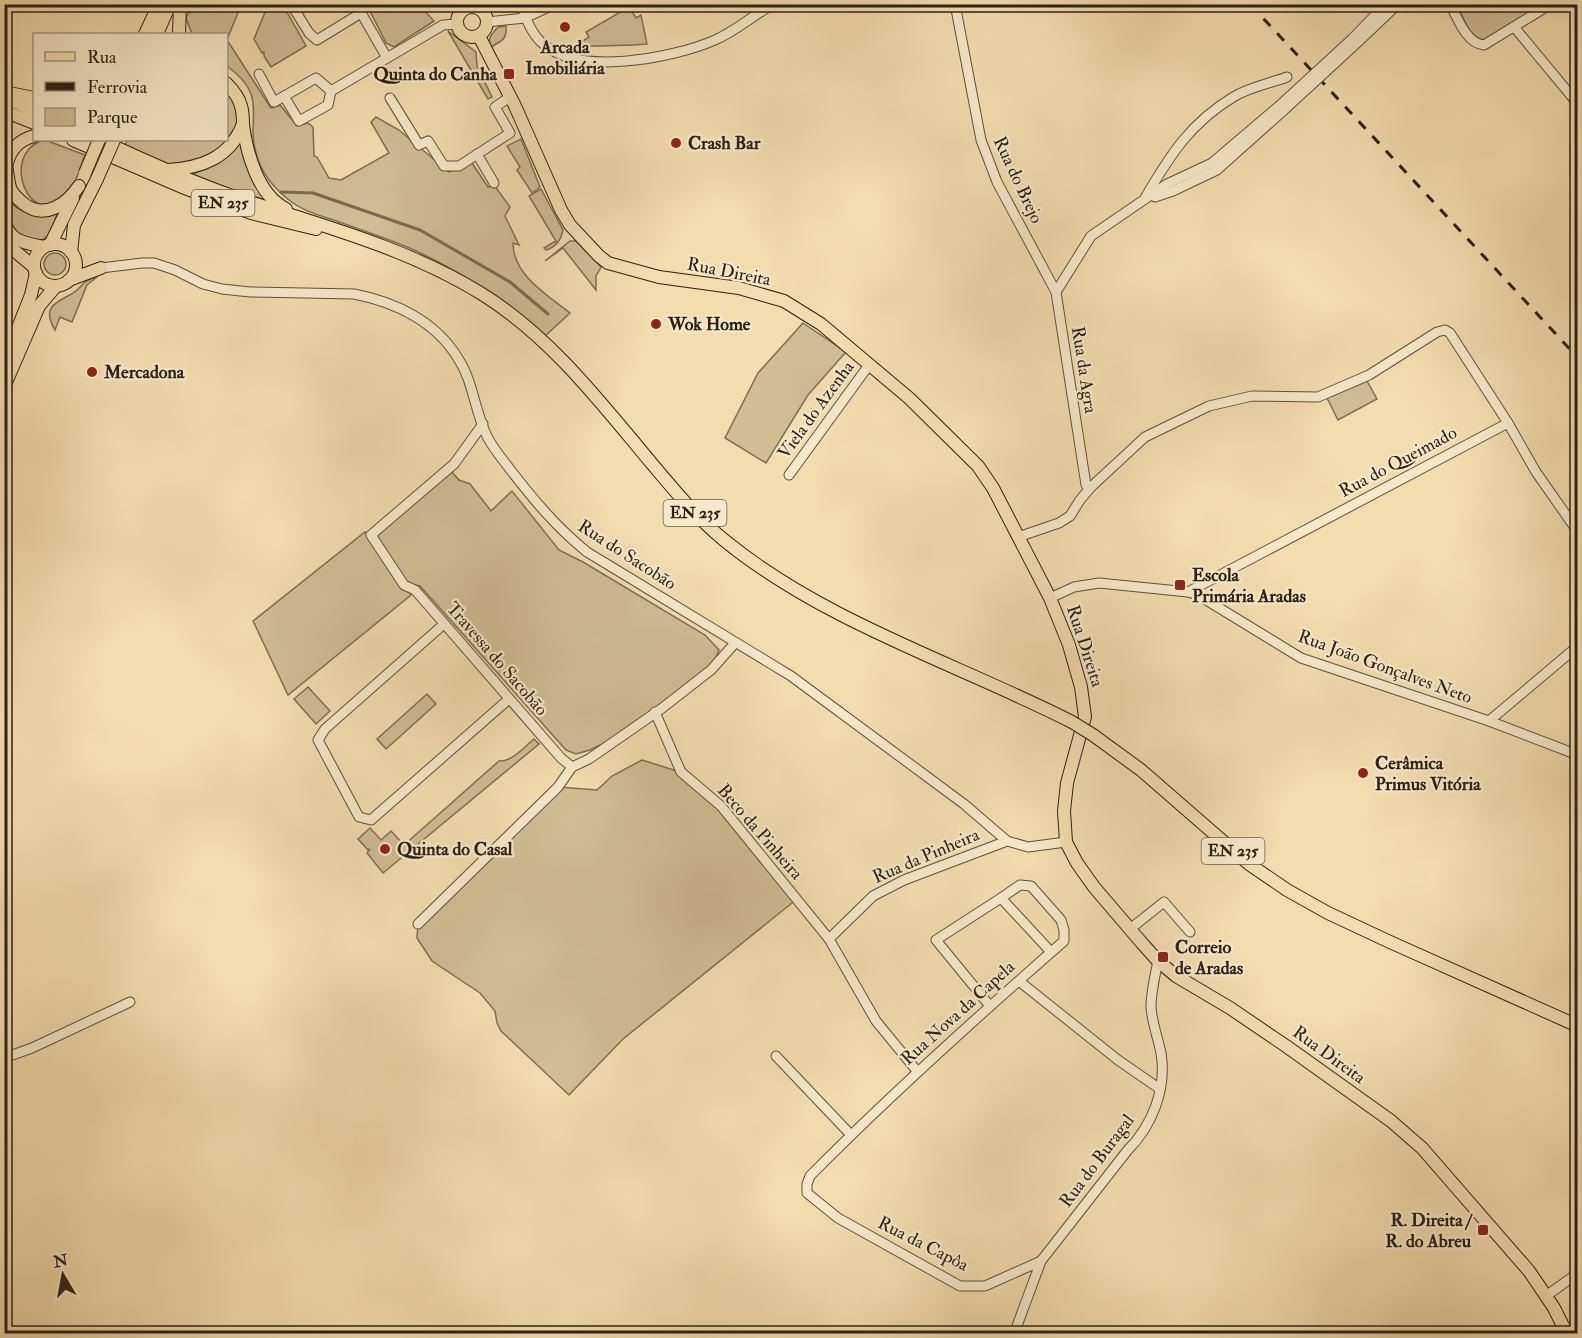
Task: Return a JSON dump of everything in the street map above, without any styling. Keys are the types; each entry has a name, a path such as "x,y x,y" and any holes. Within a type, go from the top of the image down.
{"main road":[{"path":"145,33 159,4"},
{"path":"158,33 178,7"},
{"path":"178,7 179,33"},
{"path":"462,7 478,8 485,15 487,22 486,30 478,36 465,36 457,24 462,7"},
{"name":"Rua Direita","path":"478,36 510,97 561,210 570,225 599,256 608,262 659,278 739,288 784,301 821,324 909,398 978,466 993,488 1050,598 1082,687 1085,717 1067,783 1064,811 1066,842 1077,863 1094,887 1158,961 1176,976 1259,1027 1391,1121 1422,1148 1529,1271 1567,1334"},
{"path":"228,85 241,105 251,160 261,182 271,197 283,207 312,221"},
{"path":"4,92 33,98"},
{"path":"4,97 33,111"},
{"path":"4,111 33,123"},
{"path":"163,170 186,169 205,164 220,156 239,136 243,124"},
{"path":"4,184 11,150 24,139 33,136"},
{"path":"66,141 85,146"},
{"name":"EN 235","path":"75,141 187,189 251,213 367,240"},
{"path":"4,363 31,295 36,255 47,246 79,186 99,141"},
{"name":"EN 235","path":"101,141 163,170 422,260 456,278 486,296 521,322 554,351 693,511 723,540 776,579 866,626 1021,696 1072,722 1141,770 1249,864 1287,890 1380,937 1578,1026"},
{"path":"68,281 76,267 72,254 74,225 114,141"},
{"path":"6,166 11,190 28,207 39,211 62,206 79,186"},
{"path":"4,220 9,233 20,242 47,246 62,245 72,254 101,268"},
{"path":"4,238 35,270 42,281 56,286"},
{"path":"4,387 39,306 56,286 101,268"}],"street":[{"path":"291,4 309,33 317,40 358,9 387,58"},
{"path":"521,4 525,18 540,41 558,52 579,59 618,62 654,58 704,44 737,28 758,8 774,4"},
{"path":"487,22 525,18 555,4"},
{"path":"1355,40 1386,4"},
{"path":"1056,292 1091,236 1167,184 1212,163 1281,109 1355,40 1398,4"},
{"path":"1450,4 1470,39 1476,44 1484,45 1551,4"},
{"name":"Rua do Brejo","path":"957,5 981,140 997,182 1056,292"},
{"path":"284,96 299,122 328,105 331,91 443,25 457,24"},
{"path":"1515,28 1578,104"},
{"path":"259,74 274,102 316,78 331,91"},
{"path":"1144,201 1164,165 1191,129 1236,96 1287,77"},
{"path":"390,98 419,145 428,141 444,166 459,166 510,133 495,107 510,97"},
{"path":"477,154 494,183"},
{"name":"Rua do Sacobão","path":"101,268 142,262 175,270 203,284 222,289 250,292 354,294 370,297 411,313 440,334 460,361 486,434 534,501 564,533 587,552 791,676 964,804 1007,841"},
{"name":"Rua da Agra","path":"1056,292 1086,485 1091,487"},
{"path":"1018,537 1059,523 1070,516 1091,487 1145,437 1209,405 1252,396 1318,397 1369,375 1437,332 1444,330 1450,333 1508,423 1536,472 1578,532"},
{"name":"Viela do Azenha","path":"789,475 869,365"},
{"name":"Rua do Queimado","path":"1188,592 1508,423"},
{"name":"Travessa do Sacobão","path":"483,424 454,464 372,536 404,585 415,590 561,758 572,767"},
{"name":"Rua João Gonçalves Neto","path":"1050,598 1074,587 1099,583 1188,592 1198,595 1301,658 1490,721 1578,755"},
{"path":"444,624 325,729 318,740 359,817 371,820 509,699"},
{"path":"418,924 558,787 572,767 589,759 656,712 711,670 735,643"},
{"path":"1490,721 1578,646"},
{"name":"Beco da Pinheira","path":"656,712 681,772 721,806 829,939"},
{"name":"Rua da Pinheira","path":"829,939 873,896 904,880 1007,841 1028,846 1066,842"},
{"name":"Rua Nova da Capela","path":"807,1184 810,1176 917,1071 1064,941 1061,920 1031,886 1020,885 1001,898"},
{"path":"990,1006 936,940 1001,898 1051,952"},
{"path":"1130,928 1164,902 1190,932"},
{"path":"829,939 876,1021 917,1071"},
{"name":"Rua do Buragal","path":"1014,1334 1041,1261 1127,1151 1140,1139 1158,1102 1164,1074 1151,1000 1158,961"},
{"path":"1019,981 1118,1060 1160,1089"},
{"path":"4,1058 32,1048 130,1002"},
{"path":"776,1056 851,1135"},
{"name":"Rua da Capôa","path":"807,1184 807,1193 838,1218 960,1286 985,1286 1041,1261"},
{"path":"1546,1296 1578,1273"}],"green space":[{"path":"193,5 241,5 228,38 228,33 192,33 186,18"},
{"path":"268,5 283,5 306,46 271,67 264,52 262,53 254,39"},
{"path":"367,5 419,5 434,21 394,47 386,43"},
{"path":"1457,5 1547,5 1484,41 1474,40"},
{"path":"629,7 636,18 641,15 647,44 575,46 589,37 586,32"},
{"path":"506,26 505,37 491,47 492,34 498,27"},
{"path":"448,31 476,52 477,66 492,97 488,99"},
{"path":"228,42 271,108 280,105 297,126 308,123 313,127 314,156 317,157 329,178 341,180 389,153 371,122 376,117 399,130 449,172 472,163 488,187 494,185 510,207 505,216 519,245 513,243 519,265 533,283 570,313 545,336 497,298 445,265 399,244 294,204 270,181 259,163 254,143 252,99 240,77 228,67"},
{"path":"228,92 235,102 238,123 228,138"},
{"path":"521,139 540,187 532,193 517,170 520,167 507,146"},
{"path":"240,140 252,174 270,205 188,175 217,162"},
{"path":"41,141 48,141 85,155 76,179 66,196 50,206 39,204 30,197 24,187 21,174 22,161 29,149"},
{"path":"127,141 226,141 222,147 204,160 168,166 124,149"},
{"path":"541,189 563,230 558,243 546,250 544,248 556,241 529,196"},
{"path":"7,197 11,197 13,205 18,209 29,213 57,214 47,236 35,241 23,237 13,227 7,216"},
{"path":"570,241 576,241 601,267 596,276 596,290 563,248 545,261"},
{"path":"55,253 63,256 66,264 63,272 55,275 47,272 44,264 47,256"},
{"path":"97,277 87,285 72,322 60,317 55,330 51,321 51,308 86,282"},
{"path":"803,323 846,352 808,395 766,463 725,438 758,373"},
{"path":"1367,381 1377,399 1338,420 1327,398"},
{"path":"451,471 459,480 470,484 491,511 512,491 559,550 705,635 719,650 711,670 627,732 590,750 576,754 566,750 420,586 408,584 376,535"},
{"path":"365,532 371,535 411,595 288,695 253,621"},
{"path":"308,687 330,711 316,724 294,699"},
{"path":"427,694 436,704 386,749 377,739"},
{"path":"534,739 539,744 383,873 367,853 370,849 368,850 358,839 370,828 381,840 391,831 404,845 499,761 513,757"},
{"path":"642,760 680,772 700,788 797,899 623,1039 569,1095 501,1031 495,1011 480,993 432,961 417,938 418,924 558,787 597,790 612,776"}],"waterway":[{"path":"281,192 313,193 420,230 510,282 548,314"}],"railway":[{"path":"1250,4 1578,358"}],"place":[{"name":"Arcada Imobiliária","path":"565,27"},
{"name":"Quinta do Canha","path":"509,74"},
{"name":"Crash Bar","path":"676,143"},
{"name":"Wok Home","path":"656,324"},
{"name":"Mercadona","path":"92,372"},
{"name":"Escola Primária Aradas","path":"1180,585"},
{"name":"Cerâmica Primus Vitória","path":"1363,773"},
{"name":"Quinta do Casal","path":"385,849"},
{"name":"Correio de Aradas","path":"1163,957"},
{"name":"R. Direita / R. do Abreu","path":"1483,1230"}]}
